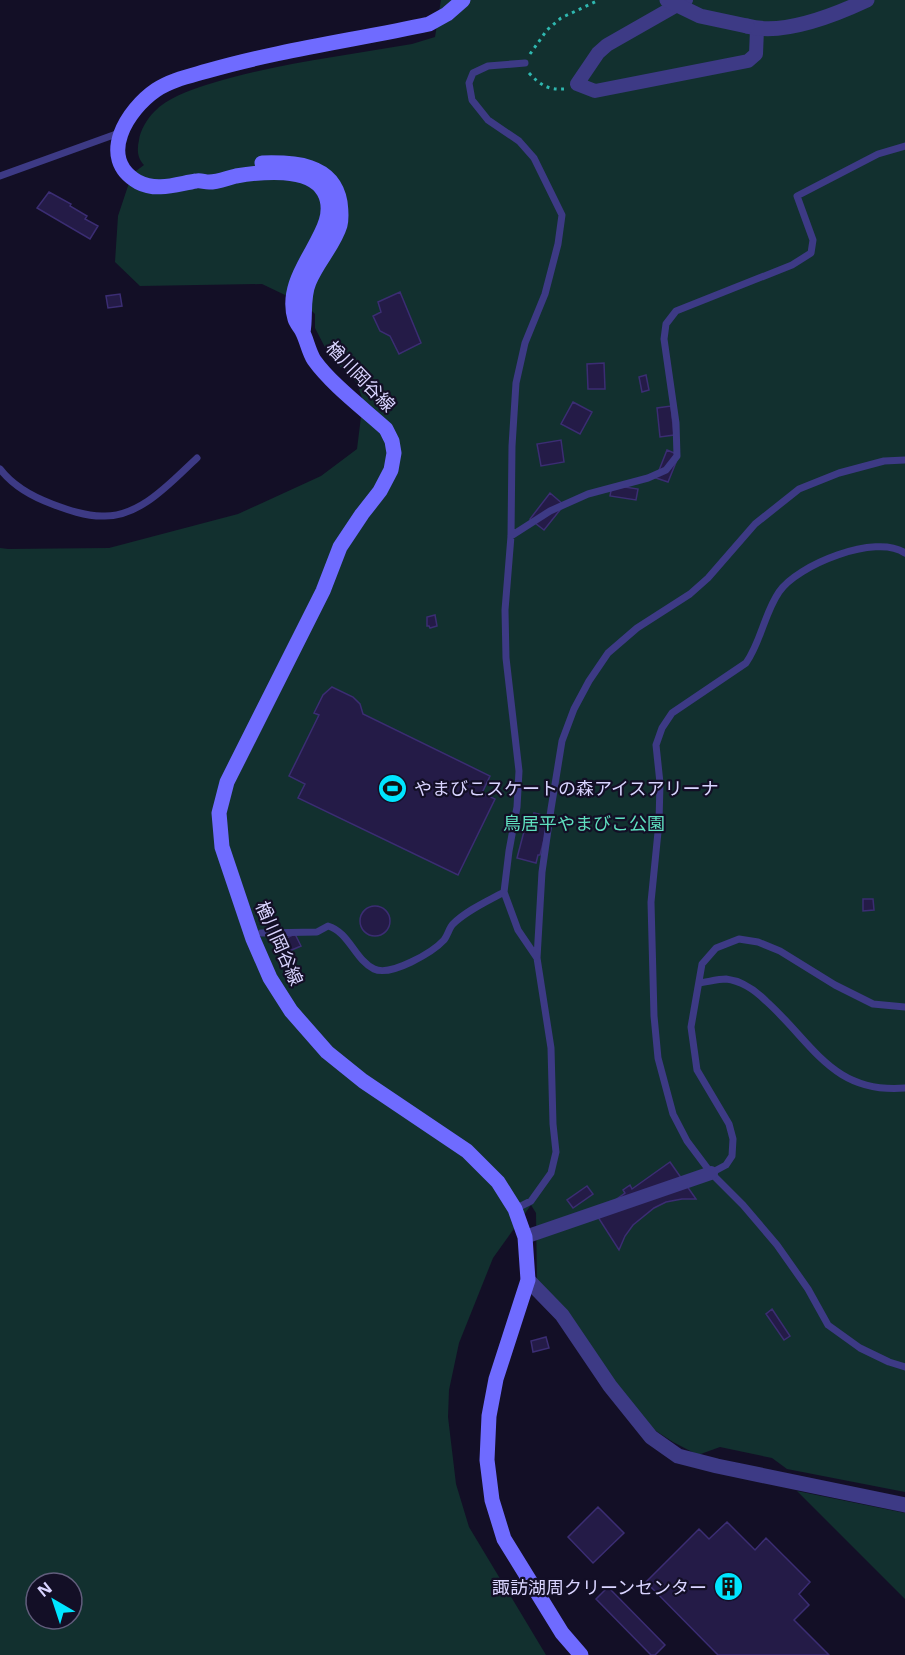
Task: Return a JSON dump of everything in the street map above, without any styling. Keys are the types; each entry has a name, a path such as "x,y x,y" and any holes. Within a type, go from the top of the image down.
{"main road":[{"path":"121,133 133,111 143,100 158,88 175,81 255,58 429,24 447,14 463,0"},
{"name":"楢川岡谷線","path":"121,133 118,147 120,160 129,175 147,186 158,187 199,180 206,174 256,163 289,163 305,165 317,170 333,184 338,194 342,214 340,226 309,280 303,332 307,346 320,366 386,429 392,441 394,462 380,491 362,513 340,547 313,611 227,782 219,813 222,847 253,939 270,978 291,1011 327,1052 363,1081 467,1151 498,1182 515,1209 525,1237 528,1280 496,1379 489,1416 488,1460 492,1500 504,1539 562,1633 581,1655"}],"street":[{"path":"667,0 700,16 752,27 790,26 823,17 867,0"},
{"path":"686,0 607,45 598,53 577,84 595,91 748,61 756,54 752,27"},
{"path":"525,1237 711,1173"},
{"path":"528,1280 562,1315 610,1386 651,1437 678,1456 717,1467 905,1505"}],"lane":[{"path":"525,63 488,66 473,74 470,83 472,100 488,120 519,141 534,158 561,214 558,244 548,284 525,343 516,383 512,446 511,536 505,610 506,658 519,771 517,807 504,892 518,930 537,958"},
{"path":"0,176 121,133"},
{"path":"511,536 550,511 588,494 648,478 666,470 677,456 676,423 664,339 666,324 676,311 792,265 811,253 813,240 797,196 878,154 905,146"},
{"path":"0,469 7,478 35,498 73,512 103,517 127,512 157,495 198,458"},
{"path":"515,1209 531,1201 551,1173 556,1152 551,1048 537,958 542,872 562,741 574,709 608,653 637,628 690,594 708,578 755,524 799,489 839,473 884,462 905,460"},
{"path":"905,553 898,549 875,547 853,550 821,562 790,580 779,592 753,653 746,663 672,713 662,728 656,745 660,783 660,822 651,902 654,1016 658,1058 673,1114 687,1141 711,1173 743,1205 777,1245 808,1289 828,1325 860,1348 905,1367"},
{"path":"261,933 317,932 328,926 336,929 360,957 375,970 387,971 411,963 444,940 453,924 504,892"},
{"path":"711,1173 726,1165 732,1156 733,1139 729,1124 697,1070 691,1027 702,964 716,948 739,939 758,942 780,951 835,985 873,1004 905,1007"},
{"path":"699,983 726,979 749,986 797,1031 819,1058 843,1076 863,1085 905,1088"}],"path":[{"path":"577,84 566,89 552,90 539,83 527,71 525,63 547,30 561,18 599,0"}],"green space":[{"name":"鳥居平やまびこ公園","path":"441,0 905,0 905,1492 787,1469 772,1458 720,1447 698,1455 653,1429 537,1282 536,1213 531,1205 493,1258 459,1343 449,1390 448,1417 456,1484 469,1527 546,1655 0,1655 0,548 109,548 238,514 321,476 357,449 363,401 357,383 330,357 315,328 315,314 306,305 262,284 140,286 115,262 118,216 132,174 144,165 138,150 142,129 154,112 171,99 206,85 257,71 412,44 435,37"},
{"path":"797,1491 905,1513 905,1599"}],"building":[{"path":"49,192 71,204 70,206 87,216 85,219 98,226 90,239 37,208"},
{"path":"400,292 421,343 399,354 390,336 380,331 373,316 381,312 378,302"},
{"path":"120,294 122,306 108,308 106,296"},
{"path":"604,363 605,389 588,389 587,364"},
{"path":"646,375 649,390 642,392 639,377"},
{"path":"573,402 592,412 580,434 561,424"},
{"path":"671,406 674,435 660,437 657,408"},
{"path":"561,440 564,462 541,466 537,444"},
{"path":"667,450 679,455 668,482 656,478"},
{"path":"612,485 638,489 636,500 610,496"},
{"path":"550,493 564,505 544,530 530,519"},
{"path":"435,615 437,626 430,628 427,626 427,617"},
{"name":"やまびこスケートの森アイスアリーナ","path":"332,687 353,697 360,704 363,714 490,776 482,793 495,799 458,875 298,798 305,784 289,776 319,715 314,713 323,695"},
{"path":"534,813 550,817 536,863 517,858 527,820 531,821"},
{"path":"863,899 873,899 874,910 863,911"},
{"path":"375,906 386,910 390,921 386,932 375,936 364,932 360,921 364,910"},
{"path":"295,934 301,946 287,952 282,940"},
{"path":"670,1162 696,1199 666,1202 654,1208 633,1225 619,1250 596,1214 625,1193 623,1190 630,1185 632,1189"},
{"path":"587,1186 593,1194 573,1208 567,1200"},
{"path":"772,1309 790,1336 784,1340 766,1314"},
{"path":"546,1337 549,1348 533,1352 531,1341"},
{"path":"598,1507 624,1533 593,1563 568,1537"},
{"name":"諏訪湖周クリーンセンター","path":"727,1522 755,1550 766,1538 810,1582 799,1594 809,1605 794,1620 829,1655 718,1655 646,1582 699,1529 709,1539"},
{"path":"608,1587 665,1645 655,1655 651,1655 596,1599"}],"place":[{"name":"やまびこスケートの森アイスアリーナ","path":"393,788"},
{"name":"諏訪湖周クリーンセンター","path":"728,1587"}]}
